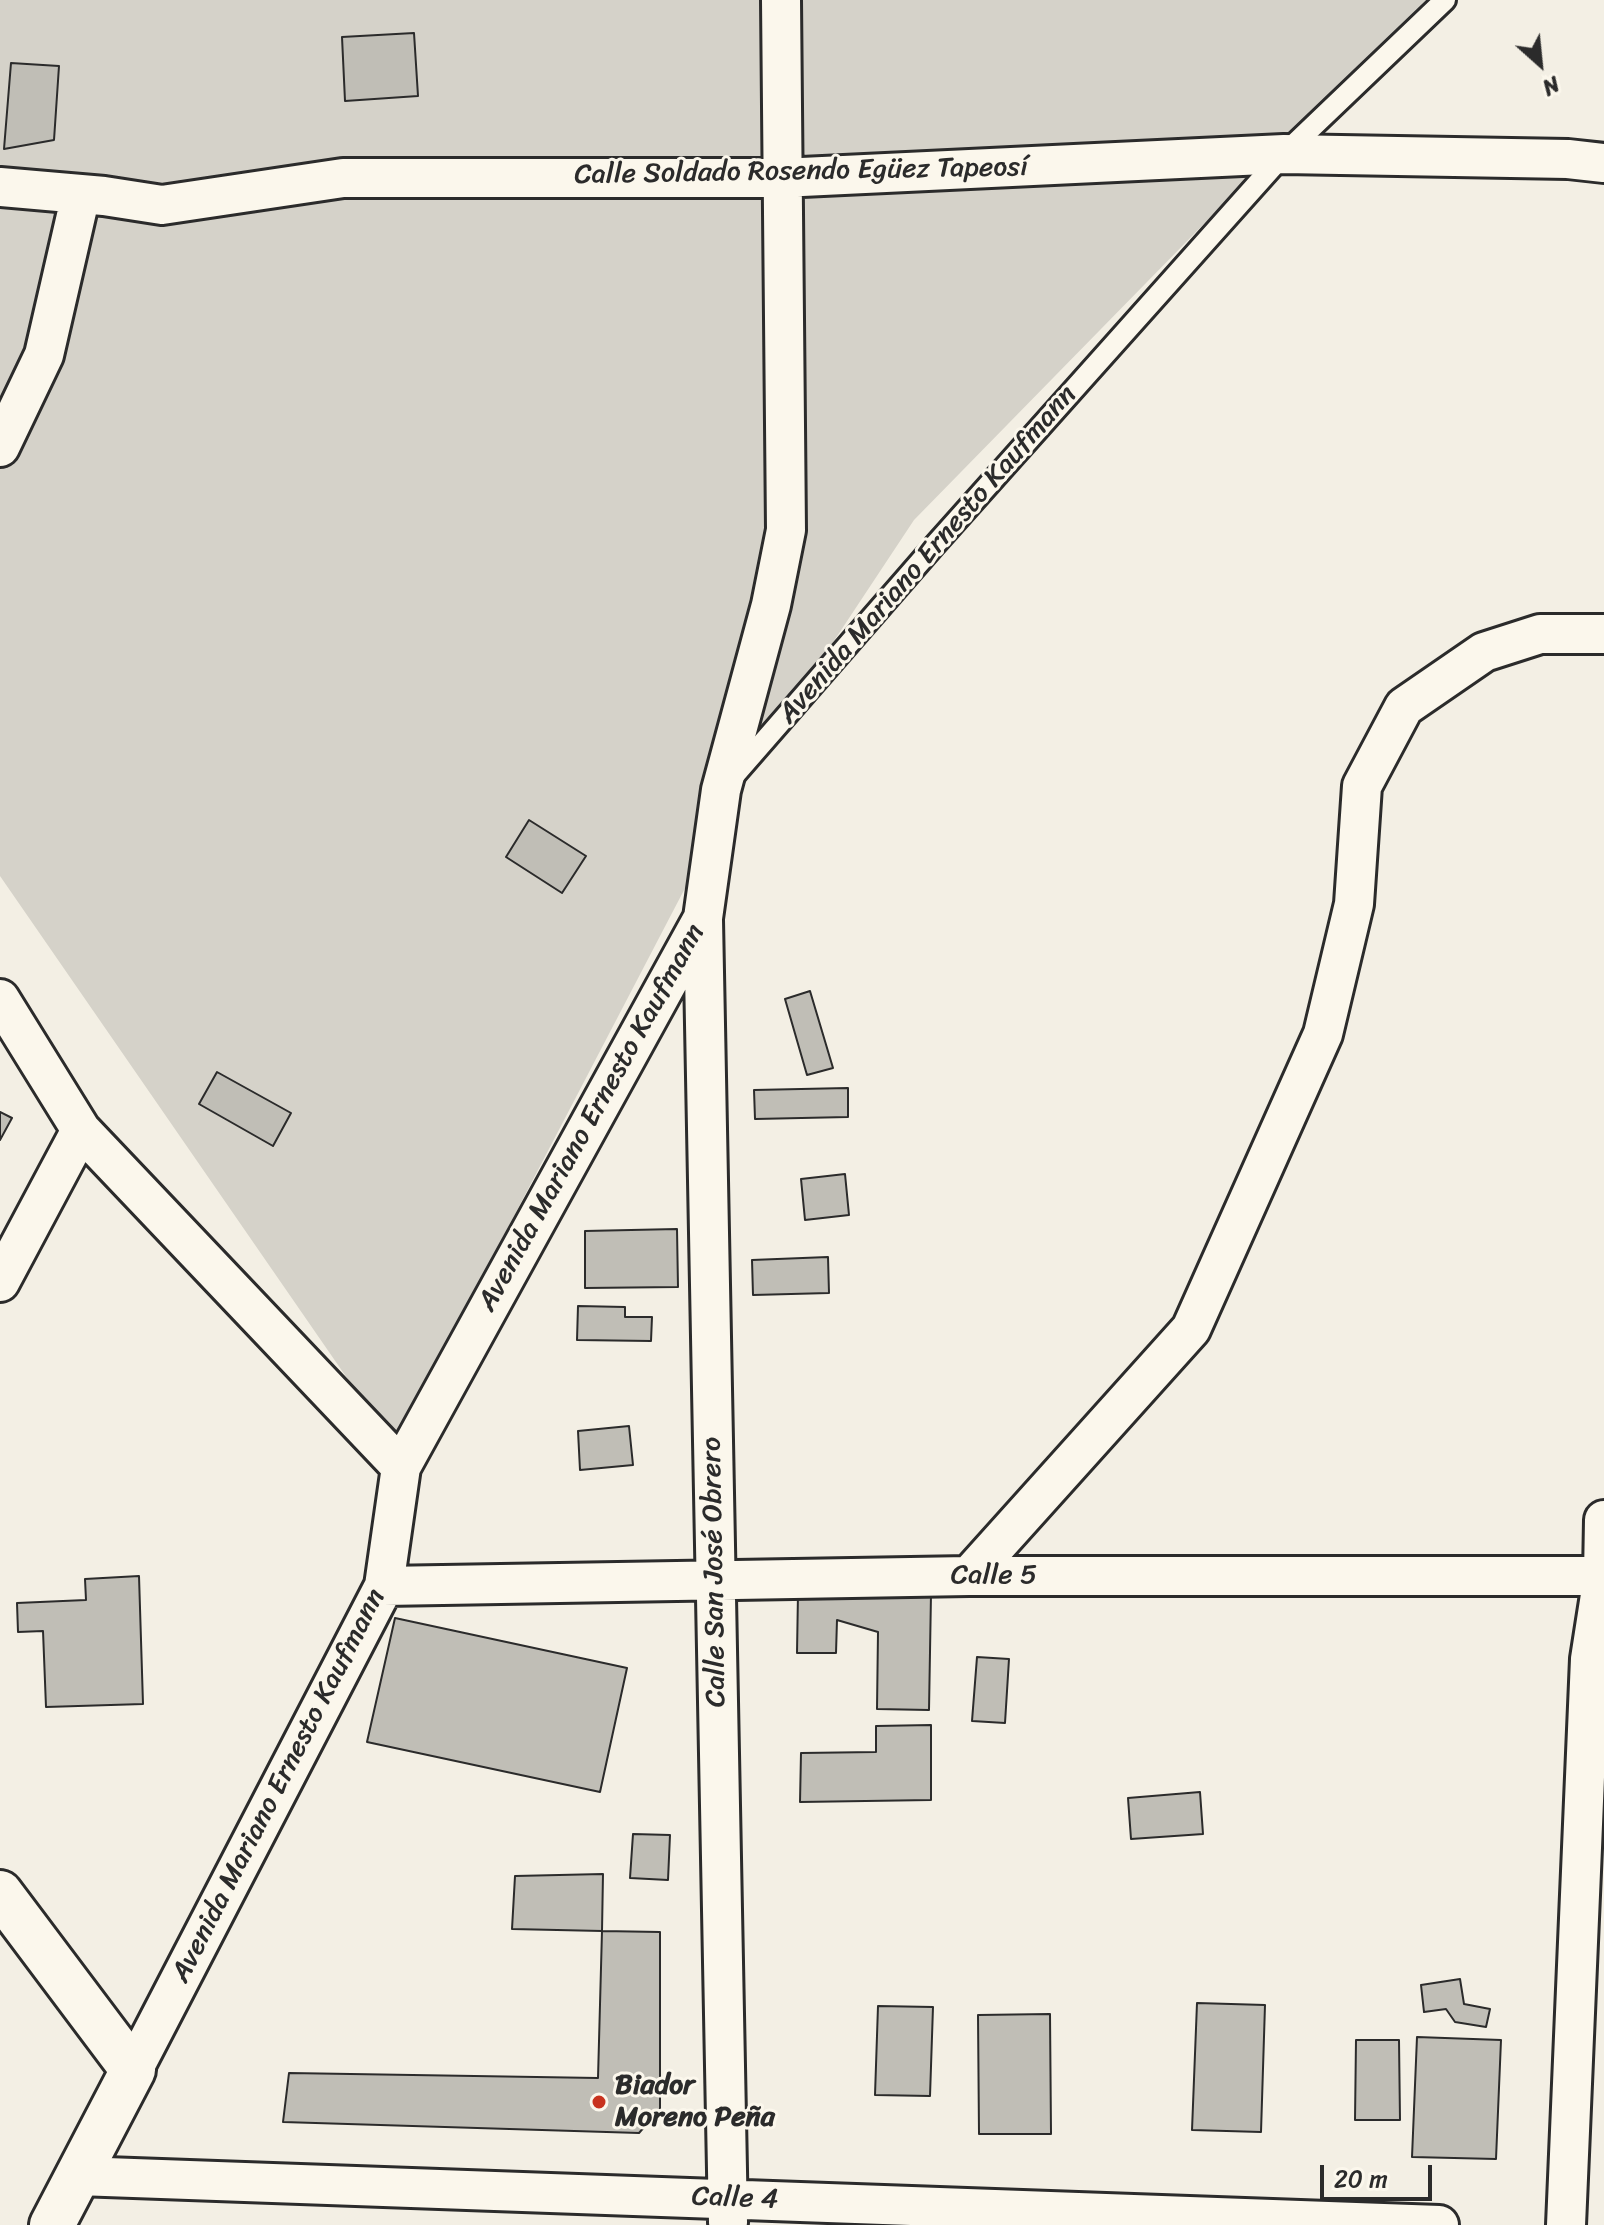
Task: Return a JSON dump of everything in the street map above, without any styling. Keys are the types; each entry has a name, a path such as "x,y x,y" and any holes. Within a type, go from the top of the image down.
{"main road":[{"path":"0,1893 133,2070"},
{"name":"Avenida Mariano Ernesto Kaufmann","path":"52,2225 133,2070"}],"street":[{"path":"721,790 771,605 786,530 781,0"},
{"name":"Calle Soldado Rosendo Egüez Tapeosí","path":"0,187 162,205 343,178 781,178 1284,154 1568,159 1604,163"},
{"path":"0,447 44,355 81,194"},
{"path":"969,1576 1191,1329 1323,1034 1354,904 1362,786 1404,707 1484,652 1540,634 1604,634"},
{"name":"Avenida Mariano Ernesto Kaufmann","path":"133,2070 384,1586 401,1467 703,918 721,790"},
{"name":"Calle San José Obrero","path":"703,918 727,2212"},
{"path":"0,999 81,1130 401,1467"},
{"path":"0,1282 81,1130"},
{"path":"1566,2225 1590,1659 1603,1576 1604,1520"},
{"name":"Calle 5","path":"384,1586 969,1576 1603,1576"},
{"name":"Calle 4","path":"78,2176 727,2212 1439,2225"}],"lane":[{"name":"Avenida Mariano Ernesto Kaufmann","path":"721,790 1284,154 1445,0"}],"shaded area":[{"path":"0,0 1428,0 1286,140 914,520 763,748 683,892 394,1446 0,876"}],"building":[{"path":"414,33 418,96 345,101 342,37"},
{"path":"11,63 59,66 54,140 4,149"},
{"path":"529,820 586,856 562,893 506,857"},
{"path":"810,991 833,1068 807,1075 785,999"},
{"path":"217,1072 291,1113 273,1146 199,1104"},
{"path":"848,1088 848,1117 755,1119 754,1090"},
{"path":"0,1112 12,1118 0,1140"},
{"path":"845,1174 849,1215 805,1220 801,1179"},
{"path":"677,1229 678,1287 585,1288 585,1231"},
{"path":"828,1257 829,1293 753,1295 752,1260"},
{"path":"578,1306 625,1307 625,1317 652,1317 651,1341 577,1340"},
{"path":"629,1426 633,1465 580,1470 578,1431"},
{"path":"139,1576 143,1704 46,1707 43,1631 18,1632 17,1603 86,1600 85,1579"},
{"path":"798,1593 931,1594 929,1710 877,1709 878,1632 837,1620 836,1653 797,1653"},
{"path":"395,1618 627,1668 600,1792 367,1742"},
{"path":"977,1657 1009,1659 1005,1723 972,1721"},
{"path":"931,1725 931,1800 800,1802 801,1753 876,1752 876,1726"},
{"path":"1200,1792 1203,1834 1131,1839 1128,1798"},
{"path":"633,1834 670,1835 668,1880 630,1878"},
{"path":"603,1874 602,1931 512,1929 515,1876"},
{"path":"602,1931 660,1932 660,2109 639,2133 283,2122 289,2073 598,2078"},
{"path":"1460,1979 1464,2004 1490,2009 1486,2027 1455,2022 1446,2009 1424,2012 1421,1985"},
{"path":"1197,2003 1265,2005 1261,2132 1192,2130"},
{"path":"878,2006 933,2007 930,2096 875,2095"},
{"path":"1050,2014 1051,2134 979,2134 978,2015"},
{"path":"1417,2037 1501,2040 1496,2159 1412,2157"},
{"path":"1356,2040 1399,2040 1400,2120 1355,2120"}],"place":[{"name":"Biador Moreno Peña","path":"599,2102"}]}
